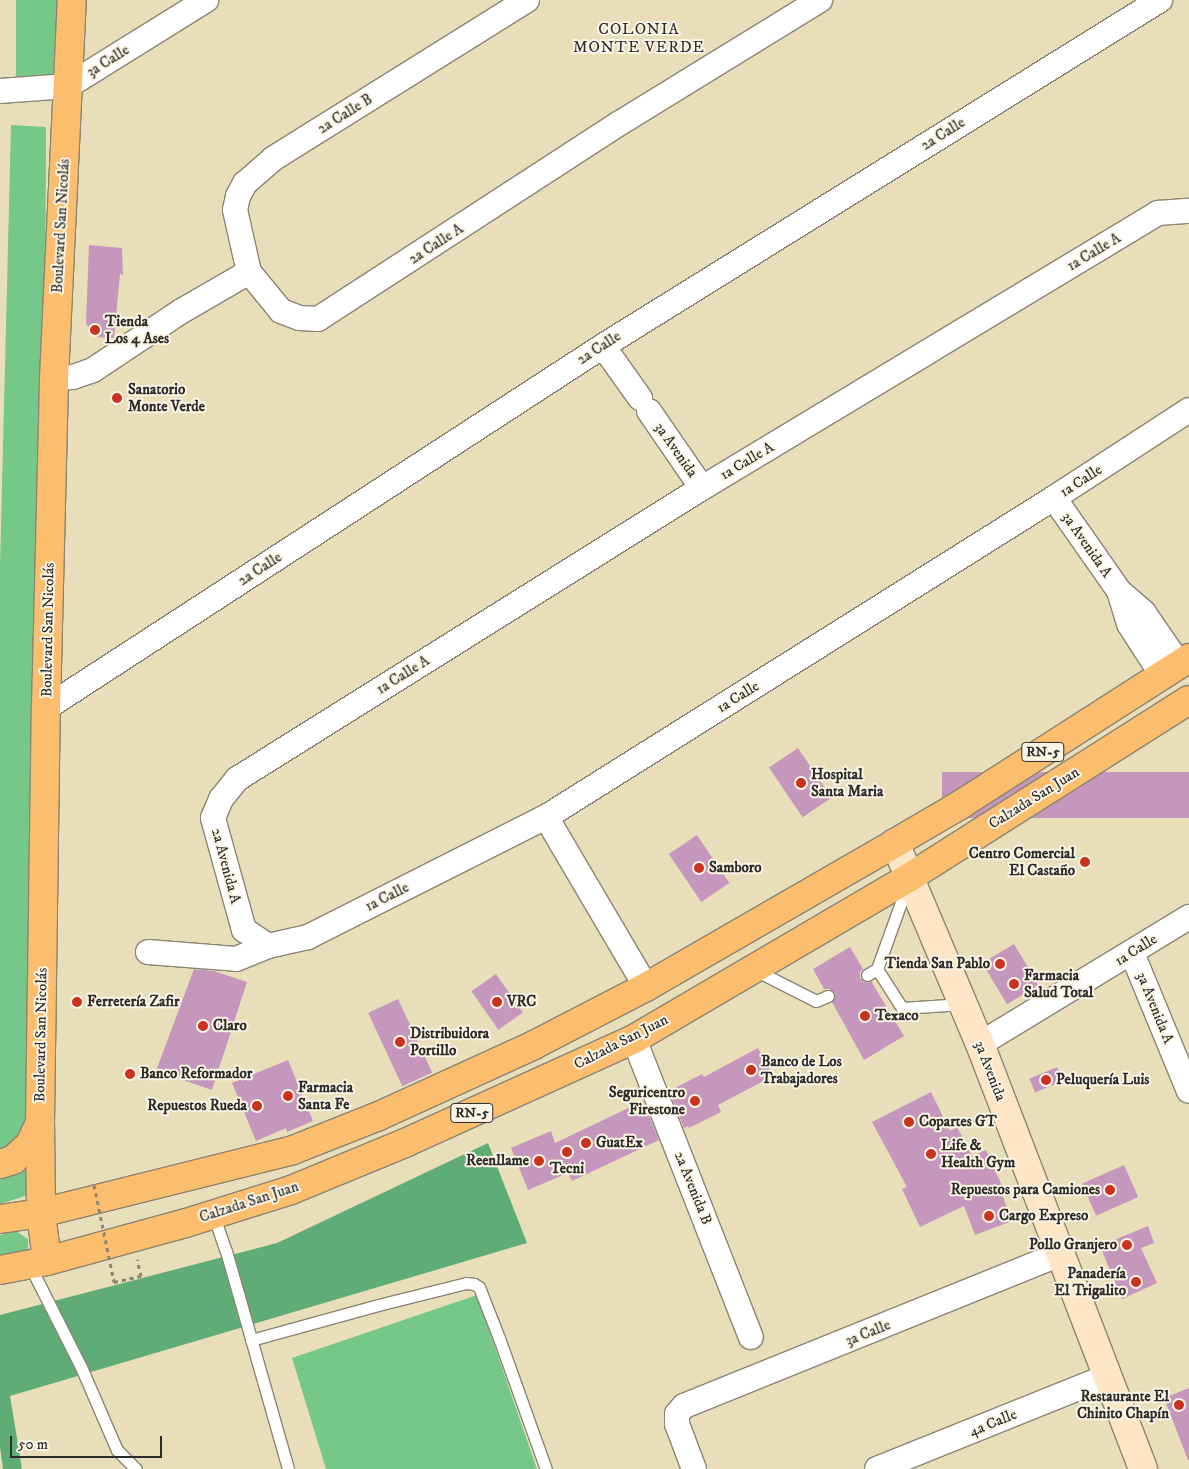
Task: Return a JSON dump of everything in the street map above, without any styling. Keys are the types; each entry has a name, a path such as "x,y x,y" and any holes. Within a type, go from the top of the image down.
{"main road":[{"name":"Boulevard San Nicolás","path":"38,1263 41,1212 40,1123 46,708 54,378 72,0"},
{"name":"RN-5","path":"0,1219 41,1212 293,1150 379,1116 534,1045 646,987 960,805 1177,666"},
{"name":"Calzada San Juan","path":"0,1270 38,1263 213,1214 290,1190 405,1143 634,1039 910,877 1189,700"},
{"name":"3a Avenida","path":"895,843 980,1044 1143,1469"},
{"path":"0,1164 12,1160 30,1144 40,1123"}],"street":[{"name":"3a Calle","path":"0,91 68,86 206,0"},
{"name":"2a Calle B","path":"249,272 235,210 238,196 245,183 273,159 527,0"},
{"name":"2a Calle A","path":"249,272 281,311 299,318 318,319 620,123 820,0"},
{"name":"2a Calle","path":"46,708 603,346 1160,0"},
{"name":"1a Calle A","path":"237,779 702,488 1158,213 1189,211"},
{"path":"54,378 73,377 93,370 180,312 249,272"},
{"name":"3a Avenida","path":"603,346 702,488"},
{"name":"1a Calle","path":"148,952 236,959 268,946 308,937 546,817 1054,498 1189,410"},
{"name":"3a Avenida A","path":"1054,498 1119,591 1144,613 1177,666"},
{"name":"2a Avenida A","path":"237,779 221,800 213,818 244,930 268,946"},
{"path":"546,817 646,987"},
{"name":"1a Calle","path":"980,1044 1189,917"},
{"name":"3a Avenida A","path":"1132,953 1189,1091"},
{"name":"2a Avenida B","path":"634,1039 752,1337"},
{"name":"3a Calle","path":"694,1469 677,1424 677,1414 684,1406 1061,1254"},
{"name":"4a Calle","path":"877,1469 1108,1376"}],"lane":[{"path":"910,877 872,972 902,1008 963,1004"},
{"path":"754,969 816,1001 828,996"},
{"path":"213,1214 226,1251 288,1469"},
{"path":"38,1263 117,1450 136,1469"},
{"path":"251,1340 386,1303 466,1283 474,1284 479,1287 499,1338 546,1469"}],"path":[{"path":"94,1185 114,1282 140,1276"}],"green space":[{"path":"16,0 59,0 59,96 16,96"},
{"path":"11,125 46,127 41,1191 0,1204 0,566"},
{"path":"488,1143 527,1243 10,1396 22,1469 3,1469 0,1447 0,1315 277,1243"},
{"path":"16,1231 28,1239 28,1253 0,1264 0,1235"},
{"path":"477,1295 537,1469 326,1469 292,1358"}],"building":[{"path":"89,245 122,248 123,275 120,274 114,338 94,337 86,323"},
{"name":"Hospital Santa Maria","path":"798,748 832,798 803,817 769,768"},
{"path":"942,772 1189,772 1189,818 942,818"},
{"name":"Samboro","path":"697,835 729,883 701,902 669,854"},
{"path":"1014,944 1039,985 1007,1004 982,963"},
{"name":"Texaco","path":"850,947 863,969 860,972 860,978 864,982 871,981 904,1036 864,1060 832,1002 835,993 829,989 824,989 813,969"},
{"name":"Claro","path":"194,969 214,971 247,982 212,1090 156,1071"},
{"name":"VRC","path":"496,974 523,1013 498,1030 471,991"},
{"name":"Distribuidora Portillo","path":"398,999 432,1072 402,1086 368,1013"},
{"path":"758,1048 773,1076 718,1105 721,1112 689,1128 688,1126 684,1128 669,1091 702,1074 704,1077"},
{"path":"288,1060 313,1121 287,1132 286,1128 256,1141 232,1083"},
{"name":"Peluquería Luis","path":"1057,1067 1063,1081 1035,1093 1029,1079"},
{"path":"931,1092 950,1131 957,1127 972,1156 986,1150 1003,1188 1000,1189 1012,1221 975,1235 964,1206 920,1227 902,1189 907,1187 872,1122"},
{"path":"643,1101 659,1140 572,1181 568,1173 528,1190 511,1148 551,1131 555,1143"},
{"name":"Repuestos para Camiones","path":"1124,1165 1138,1197 1096,1216 1082,1184"},
{"path":"1148,1226 1154,1243 1141,1248 1157,1283 1122,1299 1100,1246"},
{"path":"1189,1388 1189,1460 1188,1460 1164,1398"}],"place":[{"name":"Tienda Los 4 Ases","path":"95,330"},
{"name":"Sanatorio Monte Verde","path":"117,398"},
{"name":"Hospital Santa Maria","path":"801,783"},
{"name":"Centro Comercial El Castaño","path":"1085,862"},
{"name":"Samboro","path":"699,868"},
{"name":"Tienda San Pablo","path":"1000,964"},
{"name":"Farmacia Salud Total","path":"1014,984"},
{"name":"Ferretería Zafir","path":"77,1002"},
{"name":"VRC","path":"497,1002"},
{"name":"Texaco","path":"865,1016"},
{"name":"Claro","path":"203,1026"},
{"name":"Distribuidora Portillo","path":"400,1042"},
{"name":"Banco de Los Trabajadores","path":"751,1070"},
{"name":"Banco Reformador","path":"130,1074"},
{"name":"Peluquería Luis","path":"1046,1080"},
{"name":"Farmacia Santa Fe","path":"288,1096"},
{"name":"Seguricentro Firestone","path":"695,1101"},
{"name":"Repuestos Rueda","path":"257,1106"},
{"name":"Copartes GT","path":"909,1122"},
{"name":"GuatEx","path":"586,1143"},
{"name":"Tecni","path":"567,1152"},
{"name":"Life & Health Gym","path":"931,1154"},
{"name":"Reenllame","path":"539,1161"},
{"name":"Repuestos para Camiones","path":"1110,1190"},
{"name":"Cargo Expreso","path":"989,1216"},
{"name":"Pollo Granjero","path":"1127,1245"},
{"name":"Panadería El Trigalito","path":"1136,1282"},
{"name":"Restaurante El Chinito Chapín","path":"1179,1405"}],"district":[{"name":"COLONIA MONTE VERDE","path":"639,38"}]}
